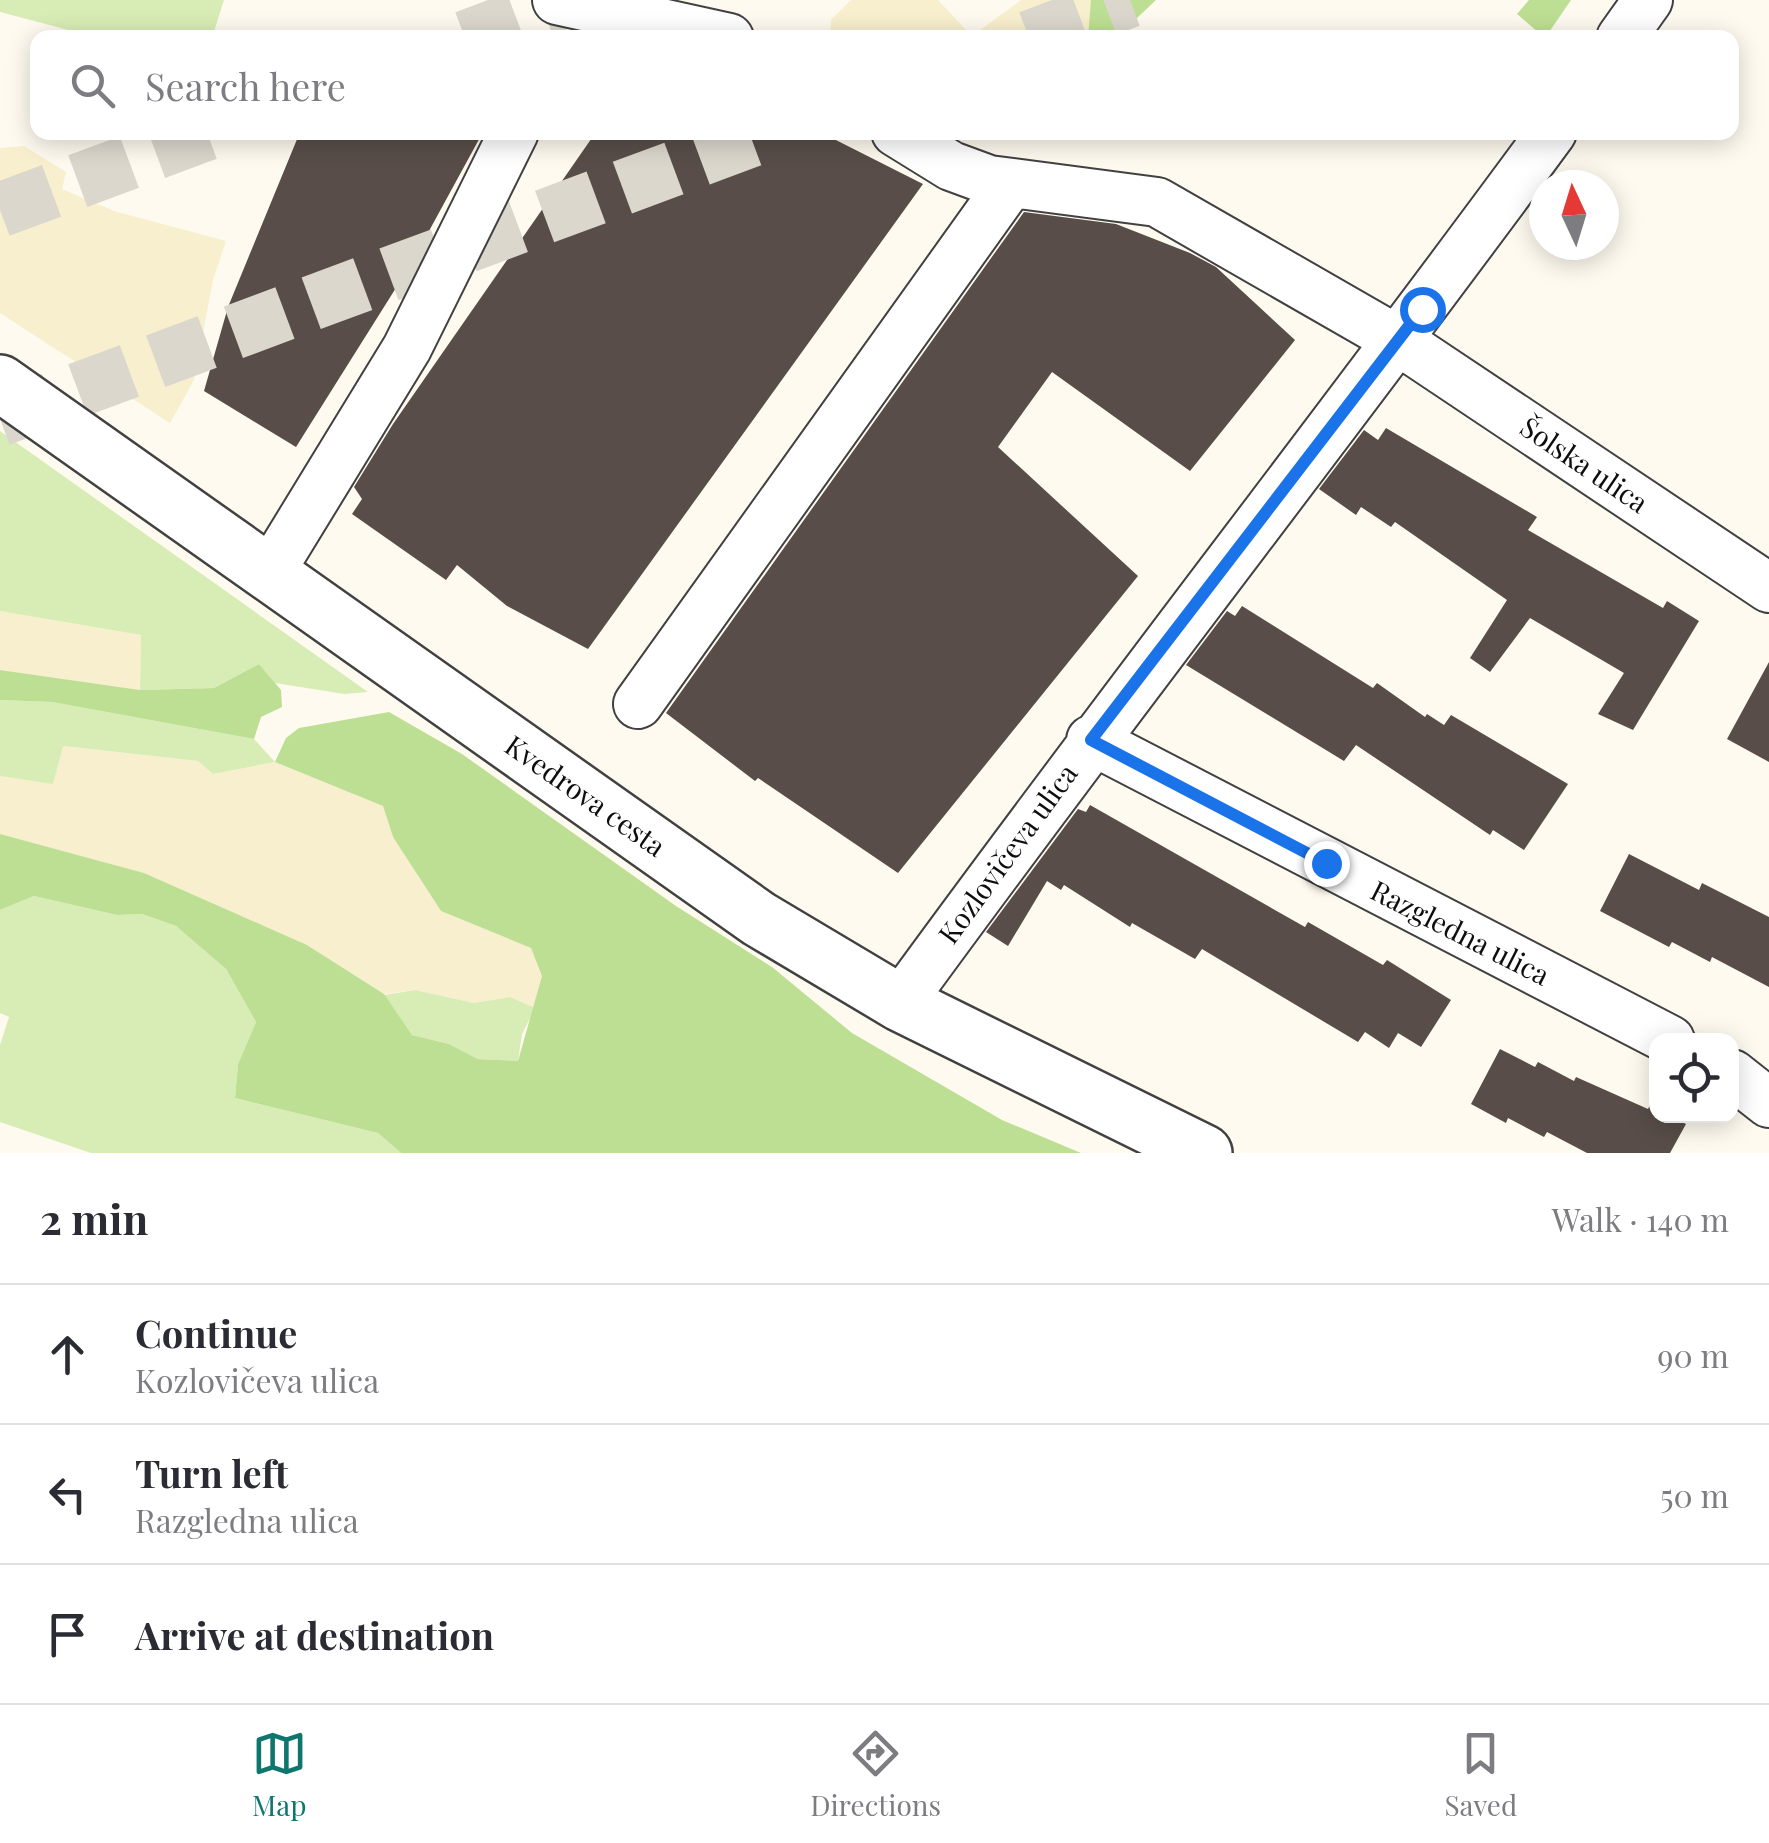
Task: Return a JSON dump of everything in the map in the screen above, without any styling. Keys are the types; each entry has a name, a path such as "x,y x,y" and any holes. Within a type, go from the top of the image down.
{"street":[{"path":"1627,30 1648,0"},
{"path":"565,14 674,30"},
{"path":"270,572 407,348 510,140"},
{"name":"Šolska ulica","path":"909,140 951,166 1010,184 1157,202 1399,341 1769,588"},
{"name":"Kozlovičeva ulica","path":"900,1003 1091,740 1399,341 1546,140"},
{"path":"638,704 1010,184"},
{"name":"Kvedrova cesta","path":"0,384 759,919 900,1003 1204,1153"},
{"name":"Razgledna ulica","path":"1091,740 1656,1033"},
{"path":"1739,1080 1769,1104"}],"shaded area":[{"path":"851,0 938,0 966,30 830,30 831,20"},
{"path":"1021,0 1091,0 1089,30 980,30"},
{"path":"24,146 66,172 62,189 114,211 226,241 213,280 194,380 170,423 0,313 0,148"},
{"path":"0,611 141,635 140,690 0,670"},
{"path":"62,746 198,761 213,774 275,762 383,806 393,837 441,911 531,948 542,976 535,1008 510,997 474,1003 415,990 384,994 307,945 144,873 0,834 0,776 53,783"}],"green space":[{"path":"0,0 224,0 215,30 68,30 0,12"},
{"path":"1091,0 1156,0 1124,30 1089,30"},
{"path":"1529,0 1571,0 1550,30 1536,30 1517,14"},
{"path":"0,431 368,692 344,694 275,683 259,664 214,688 140,690 141,635 0,611"},
{"path":"259,664 281,690 282,707 261,717 254,739 52,702 0,700 0,670 140,690 214,688"},
{"path":"0,700 52,702 254,739 275,762 213,774 198,761 63,746 53,784 0,776"},
{"path":"389,712 462,754 676,906 772,967 852,1033 1002,1120 1081,1153 401,1153 378,1133 235,1098 238,1064 256,1022 226,969 176,926 142,914 117,915 34,896 0,910 0,834 144,873 307,945 384,994 412,1035 449,1044 478,1059 518,1061 542,976 531,948 441,911 393,837 383,806 275,762 286,738 299,728"},
{"path":"34,896 117,915 142,914 176,926 226,969 256,1022 238,1064 235,1098 378,1133 401,1153 91,1153 0,1122 0,1045 9,1017 0,1013 0,910"},
{"path":"415,990 474,1003 510,997 535,1008 522,1034 518,1061 478,1059 449,1044 412,1035 384,995"}],"building":[{"path":"297,140 479,140 411,264 296,447 204,391 228,307"},
{"path":"590,140 836,140 923,184 588,649 507,606 457,565 446,580 352,514 362,499 354,487 393,424"},
{"path":"1024,212 1116,224 1190,253 1216,267 1295,340 1190,471 1052,372 998,447 1138,576 898,873 758,778 755,781 666,713"},
{"path":"1386,428 1537,517 1528,530 1663,608 1667,601 1699,621 1633,730 1598,714 1624,673 1530,618 1490,672 1470,658 1507,600 1395,522 1391,527 1361,507 1356,515 1319,489 1364,430 1378,440"},
{"path":"1242,606 1373,688 1377,683 1425,717 1427,714 1444,725 1451,715 1568,784 1524,850 1493,830 1490,835 1356,745 1344,761 1186,665 1227,611 1235,616"},
{"path":"1769,662 1769,762 1727,739"},
{"path":"1090,805 1305,927 1308,922 1383,965 1387,960 1451,1000 1421,1047 1398,1033 1389,1048 1365,1032 1358,1042 1202,949 1195,959 1132,923 1130,927 1064,885 1061,890 1047,881 1008,946 986,932 1078,809 1086,812"},
{"path":"1629,854 1699,890 1702,883 1769,917 1769,987 1712,957 1710,962 1672,942 1669,947 1600,911"},
{"path":"1500,1049 1535,1067 1538,1062 1574,1081 1576,1077 1649,1107 1649,1123 1686,1124 1670,1153 1587,1153 1547,1132 1544,1137 1508,1118 1506,1123 1471,1104"}],"tunnel":[{"path":"486,30 566,0"},
{"path":"1050,30 1130,0"},
{"path":"0,210 188,140"},
{"path":"0,419 750,140"}],"route":[{"path":"1326,863 1091,740 1422,309"}]}
